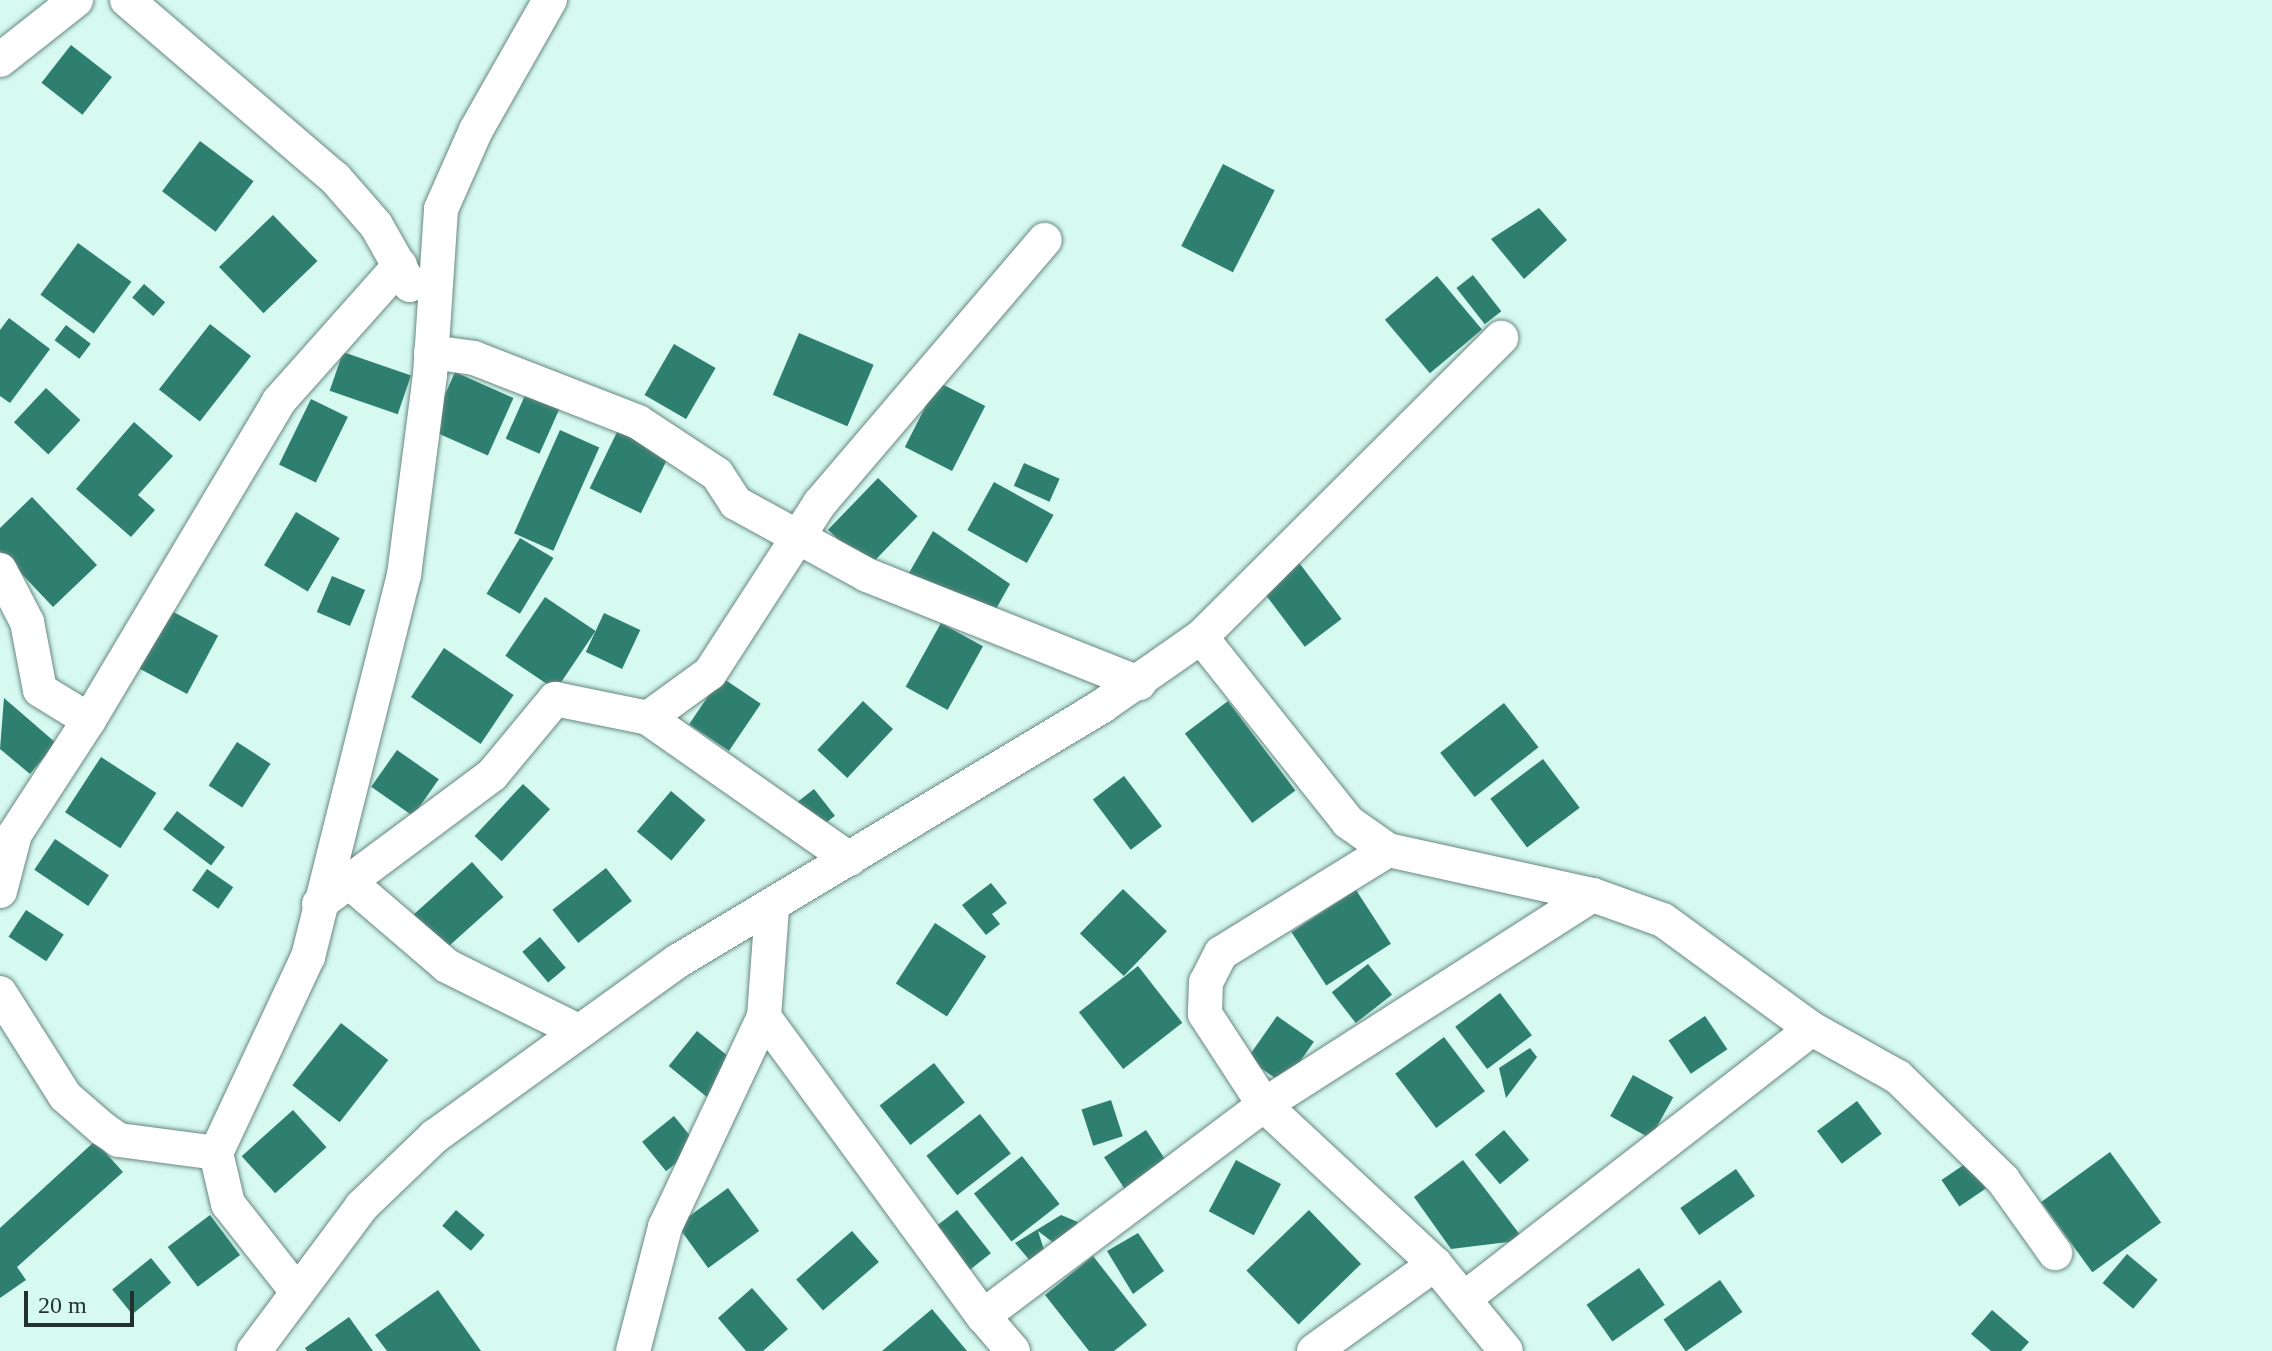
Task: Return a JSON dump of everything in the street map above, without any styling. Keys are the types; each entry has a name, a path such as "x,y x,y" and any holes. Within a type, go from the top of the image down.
{"street":[{"path":"0,60 76,0"},
{"path":"127,0 335,178 400,265 431,340 638,422 717,474 736,503 800,533 867,575 1139,683"},
{"path":"295,1289 228,1204 216,1153 290,1004 319,904 415,525 431,340 433,259 453,174 550,0"},
{"path":"648,718 710,673 738,639 800,533 1045,240"},
{"path":"0,891 15,834 89,720 279,401 400,265"},
{"path":"254,1351 295,1289 362,1206 435,1136 576,1030 1139,683 1201,637 1501,338"},
{"path":"0,570 27,622 40,690 89,720"},
{"path":"1201,637 1348,822 1388,850 1593,895 1663,920 1812,1029 1898,1077 2003,1180 2055,1253"},
{"path":"319,904 492,775 555,699 648,718 849,859"},
{"path":"1388,850 1221,953 1206,982 1205,1014 1264,1105 1435,1264 1506,1351"},
{"path":"348,881 447,966 576,1030"},
{"path":"983,1316 1264,1105 1593,895"},
{"path":"633,1351 665,1227 764,1017 772,908"},
{"path":"0,993 65,1096 103,1129 119,1140 216,1153"},
{"path":"764,1017 983,1316 1013,1351"},
{"path":"1465,1298 1812,1029"},
{"path":"1314,1351 1435,1264"}],"building":[{"path":"71,45 112,77 82,115 41,83"},
{"path":"200,141 254,181 216,232 162,191"},
{"path":"1223,164 1275,190 1233,272 1181,246"},
{"path":"1539,208 1567,240 1524,279 1491,239"},
{"path":"273,215 317,261 264,313 219,267"},
{"path":"78,243 131,282 94,334 40,295"},
{"path":"1473,275 1501,311 1485,324 1456,288"},
{"path":"1437,276 1482,330 1430,373 1385,320"},
{"path":"144,284 165,302 153,316 132,298"},
{"path":"9,318 50,349 10,403 0,396 0,330"},
{"path":"210,324 251,356 200,421 159,389"},
{"path":"66,325 91,344 79,359 55,340"},
{"path":"799,333 874,365 847,426 773,395"},
{"path":"674,344 716,368 686,419 644,395"},
{"path":"343,352 411,375 398,414 330,391"},
{"path":"455,372 513,398 488,456 429,430"},
{"path":"938,382 985,406 952,471 905,447"},
{"path":"46,388 80,420 48,454 14,422"},
{"path":"526,393 560,408 539,454 506,439"},
{"path":"311,399 348,417 316,483 279,465"},
{"path":"134,422 173,456 138,495 155,510 131,537 76,489"},
{"path":"619,428 670,453 641,513 590,488"},
{"path":"560,430 599,447 553,551 514,533"},
{"path":"1024,463 1060,479 1049,502 1014,486"},
{"path":"878,478 918,516 868,568 828,530"},
{"path":"994,482 1053,515 1027,563 967,530"},
{"path":"32,497 97,565 53,607 0,551 0,528"},
{"path":"296,512 340,538 308,591 264,565"},
{"path":"933,531 1010,584 991,618 909,573"},
{"path":"520,538 553,558 520,614 487,594"},
{"path":"1297,560 1342,619 1305,647 1260,588"},
{"path":"332,576 365,590 350,626 317,612"},
{"path":"545,597 596,631 556,690 505,656"},
{"path":"166,608 218,636 187,694 135,666"},
{"path":"604,613 640,630 622,669 586,652"},
{"path":"941,623 983,646 948,710 906,687"},
{"path":"444,648 514,695 481,744 411,697"},
{"path":"721,677 761,704 729,751 689,724"},
{"path":"4,698 56,743 30,774 0,749"},
{"path":"863,701 893,729 847,778 817,750"},
{"path":"1228,701 1295,790 1252,823 1185,733"},
{"path":"1504,703 1538,747 1475,797 1440,753"},
{"path":"237,742 271,764 242,807 209,786"},
{"path":"397,750 439,779 413,816 371,787"},
{"path":"101,757 156,793 120,848 65,812"},
{"path":"1543,759 1580,808 1527,847 1490,799"},
{"path":"1124,776 1162,826 1131,850 1093,799"},
{"path":"523,784 550,809 502,861 475,836"},
{"path":"814,789 835,816 818,829 797,802"},
{"path":"671,791 705,820 671,861 637,832"},
{"path":"177,811 225,847 211,865 163,829"},
{"path":"55,839 109,875 88,906 34,870"},
{"path":"472,862 503,897 444,950 413,916"},
{"path":"606,868 632,901 578,943 552,910"},
{"path":"207,869 233,887 218,909 192,890"},
{"path":"991,883 1007,903 992,914 1000,924 986,935 962,905"},
{"path":"1123,889 1167,931 1124,976 1080,934"},
{"path":"1356,890 1391,944 1326,986 1291,932"},
{"path":"26,910 64,935 46,961 9,937"},
{"path":"935,923 986,956 947,1017 896,983"},
{"path":"540,937 566,968 548,982 522,952"},
{"path":"1368,964 1392,995 1356,1023 1332,992"},
{"path":"1138,966 1182,1023 1123,1069 1079,1012"},
{"path":"1500,993 1532,1035 1487,1069 1455,1027"},
{"path":"1277,1016 1314,1042 1284,1084 1247,1059"},
{"path":"1705,1016 1727,1049 1691,1074 1669,1041"},
{"path":"341,1023 388,1060 340,1122 292,1085"},
{"path":"697,1031 736,1062 708,1097 669,1066"},
{"path":"1444,1037 1485,1091 1436,1128 1395,1074"},
{"path":"1530,1048 1537,1057 1506,1098 1499,1068"},
{"path":"934,1063 965,1102 910,1145 880,1105"},
{"path":"1633,1075 1673,1097 1650,1138 1610,1116"},
{"path":"1111,1100 1123,1136 1093,1146 1082,1110"},
{"path":"1857,1101 1882,1134 1842,1164 1817,1131"},
{"path":"293,1110 326,1147 275,1193 242,1156"},
{"path":"980,1114 1011,1153 957,1195 926,1156"},
{"path":"674,1116 698,1146 666,1171 642,1142"},
{"path":"1146,1130 1169,1165 1127,1192 1104,1157"},
{"path":"1504,1130 1529,1160 1500,1184 1475,1154"},
{"path":"95,1141 123,1172 17,1267 26,1280 0,1298 0,1228"},
{"path":"2110,1152 2161,1222 2092,1272 2041,1202"},
{"path":"1022,1156 1060,1204 1011,1242 974,1194"},
{"path":"1236,1160 1281,1184 1254,1235 1209,1211"},
{"path":"1463,1160 1524,1240 1451,1249 1414,1197"},
{"path":"1968,1162 1986,1189 1959,1206 1941,1180"},
{"path":"1736,1169 1755,1196 1699,1235 1680,1208"},
{"path":"728,1188 759,1231 708,1268 677,1225"},
{"path":"456,1210 485,1235 471,1251 442,1226"},
{"path":"957,1210 991,1253 968,1271 934,1228"},
{"path":"1309,1210 1361,1264 1299,1324 1246,1270"},
{"path":"210,1215 240,1255 198,1287 168,1247"},
{"path":"1061,1215 1078,1222 1059,1247 1038,1231 1045,1253 1032,1263 1015,1243"},
{"path":"852,1231 879,1262 823,1310 796,1280"},
{"path":"1138,1233 1164,1271 1133,1294 1107,1251"},
{"path":"2127,1254 2158,1280 2133,1309 2103,1283"},
{"path":"1093,1256 1147,1325 1114,1351 1089,1351 1045,1295"},
{"path":"151,1258 171,1283 132,1314 112,1289"},
{"path":"1639,1268 1665,1305 1612,1342 1587,1305"},
{"path":"1720,1280 1742,1312 1687,1351 1663,1320"},
{"path":"752,1288 788,1329 763,1351 746,1351 718,1318"},
{"path":"438,1290 481,1351 387,1351 375,1335"},
{"path":"932,1309 967,1351 882,1351"},
{"path":"1992,1310 2029,1342 2021,1351 1991,1351 1971,1334"},
{"path":"349,1317 373,1351 307,1351 305,1348"}]}
